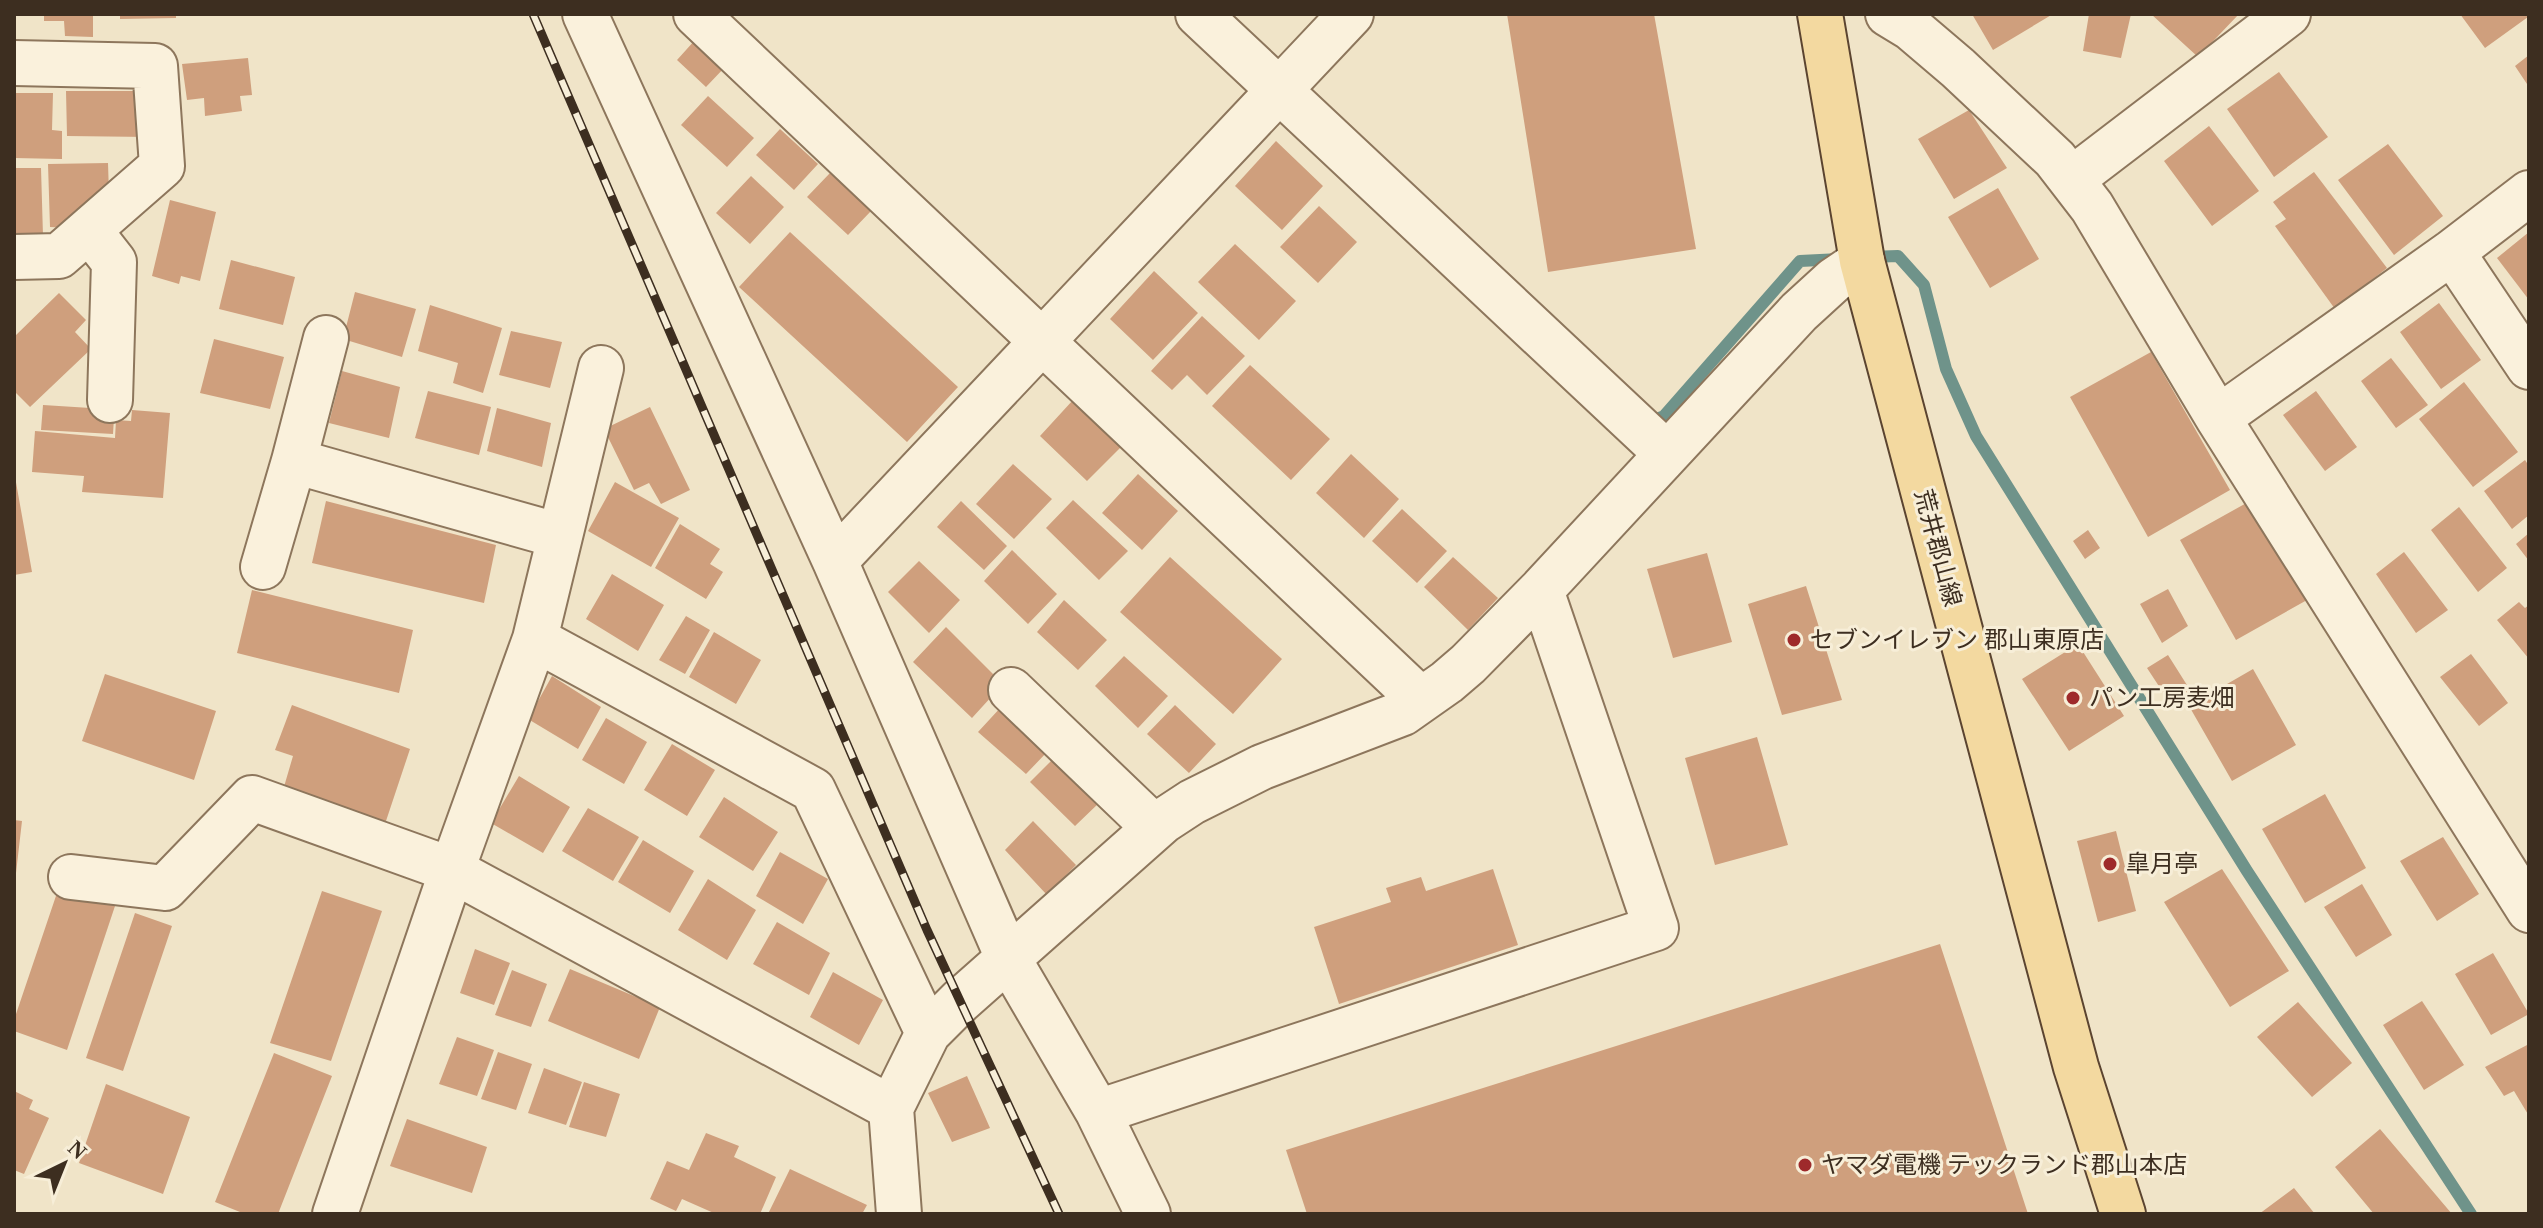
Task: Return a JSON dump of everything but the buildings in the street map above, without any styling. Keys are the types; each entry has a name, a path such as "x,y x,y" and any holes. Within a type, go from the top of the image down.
{"main road":[{"name":"荒井郡山線","path":"1820,14 1862,261 2076,1067 2123,1214"}],"street":[{"path":"585,14 835,561 1008,958 1098,1112 1148,1214"},
{"path":"696,14 1421,700"},
{"path":"1198,14 1667,454"},
{"path":"835,561 1351,14"},
{"path":"1888,14 1911,28 1958,68 2055,159 2072,179 2092,207 2218,418 2529,910"},
{"path":"2072,179 2288,14"},
{"path":"14,63 155,66 162,166 59,256 14,257"},
{"path":"2218,418 2452,252 2529,193"},
{"path":"89,230 114,262 110,400"},
{"path":"2452,252 2529,367"},
{"path":"899,1214 891,1108 928,1033 1155,828 1192,802 1262,767 1403,713 1468,664 1541,590 1799,312 1834,280 1862,261"},
{"path":"263,567 326,338"},
{"path":"335,1214 452,870 535,639 601,368"},
{"path":"294,461 560,536"},
{"path":"1098,1112 1656,928 1541,590"},
{"path":"535,639 813,790 928,1033"},
{"path":"1011,690 1155,828"},
{"path":"71,877 165,888 252,798 452,870 891,1108"}],"waterway":[{"path":"1870,257 1898,256 1924,285 1946,369 1976,436 2247,871 2471,1214"},
{"path":"1646,423 1664,416 1800,261 1840,259"}],"railway":[{"path":"533,14 927,930 1059,1214"}],"place":[{"name":"セブンイレブン 郡山東原店","path":"1794,640"},
{"name":"パン工房麦畑","path":"2073,698"},
{"name":"皐月亭","path":"2110,864"},
{"name":"ヤマダ電機 テックランド郡山本店","path":"1805,1165"}]}
